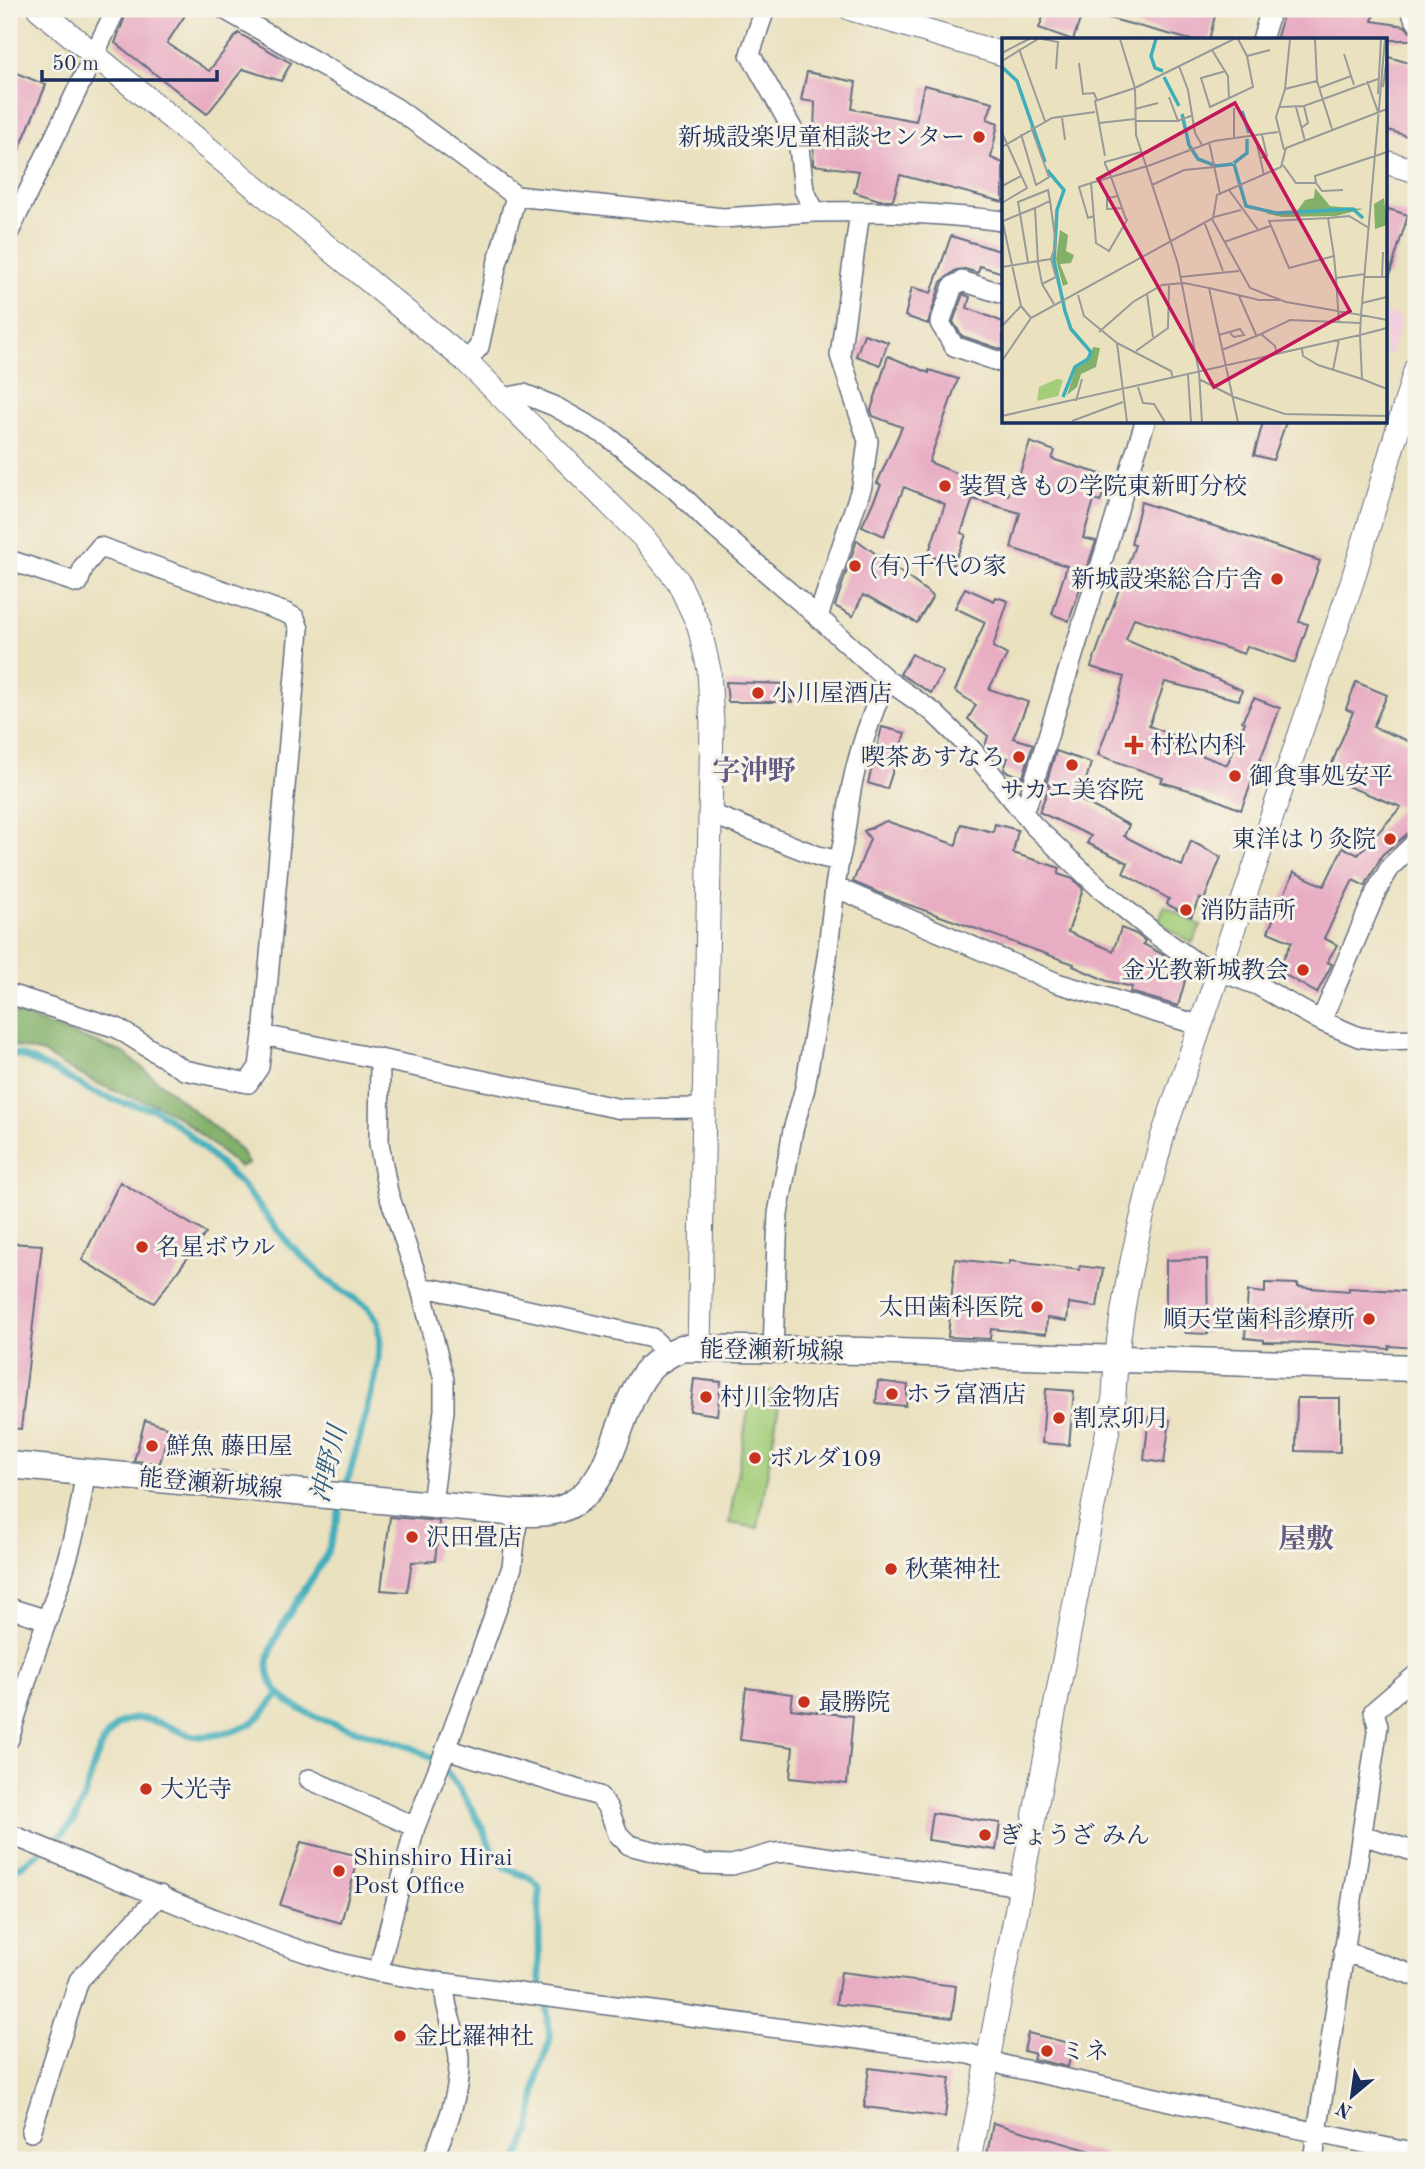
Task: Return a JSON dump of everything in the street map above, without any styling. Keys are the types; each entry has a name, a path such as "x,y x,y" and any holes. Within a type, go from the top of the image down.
{"main road":[{"name":"能登瀬新城線","path":"9,1465 518,1513 548,1513 570,1505 591,1488 607,1459 632,1395 650,1368 668,1354 682,1348 1416,1368"}],"street":[{"path":"39,9 466,361 643,537 678,581 699,626 709,670 712,724 699,1348"},
{"path":"9,232 116,9"},
{"path":"224,9 396,107 516,195 723,218 860,212 1002,221"},
{"path":"765,9 750,54 798,139 804,190 815,212"},
{"path":"851,9 1002,54"},
{"path":"1263,38 1271,9"},
{"path":"1409,9 1416,21"},
{"path":"1386,162 1416,170"},
{"path":"466,361 479,346 516,195"},
{"path":"818,617 862,486 868,440 840,355 860,212"},
{"path":"1002,294 962,281 953,286 940,323 954,346 1002,363"},
{"path":"970,2160 1114,1397 1115,1360 1143,1212 1162,1138 1352,582 1416,368"},
{"path":"504,398 524,394 554,406 607,436 676,490 715,528 887,680 933,712 972,750 1033,825 1102,890 1195,962 1257,985 1321,1021 1359,1037 1416,1040"},
{"path":"1022,811 1028,802 1144,424"},
{"path":"9,560 78,583 84,566 100,547 295,618 299,629 263,1035 259,1067 248,1083 184,1070 117,1028 9,994"},
{"path":"773,1350 778,1213 827,957 852,784 879,695 887,680"},
{"path":"709,813 818,856 839,861"},
{"path":"1321,1021 1377,890 1391,866 1416,842"},
{"path":"835,887 1057,983 1202,1026"},
{"path":"263,1035 621,1109 703,1108"},
{"path":"380,1059 379,1143 388,1192 421,1289 443,1380 444,1410 432,1504"},
{"path":"421,1289 434,1289 652,1338 668,1354"},
{"path":"9,1739 60,1586 83,1491 85,1471"},
{"path":"378,1972 415,1827 512,1567 518,1513"},
{"path":"9,1608 48,1620"},
{"path":"1313,2160 1378,1726 1374,1711 1416,1675"},
{"path":"446,1749 599,1796 608,1808 618,1834 629,1845 703,1864 732,1865 774,1853 791,1852 1021,1886"},
{"path":"309,1779 415,1827"},
{"path":"9,1834 267,1939 333,1961 378,1972 970,2054 1007,2066 1109,2089 1416,2154"},
{"path":"1362,1835 1416,1852"},
{"path":"31,2132 79,1980 160,1895"},
{"path":"1343,1951 1416,1976"},
{"path":"432,2160 452,2114 459,2058 444,1999 445,1983"}],"shaded area":[{"path":"1386,313 1402,318 1390,355 1386,354"}],"green space":[{"path":"1165,906 1201,926 1192,943 1158,922"},
{"path":"9,1011 124,1053 240,1149 248,1164 239,1167 183,1120 158,1105 101,1085 43,1053 9,1045"},
{"name":"ボルダ109","path":"752,1388 781,1393 758,1528 729,1523"}],"building":[{"path":"128,9 189,9 167,43 209,71 238,33 291,63 281,81 243,69 207,114 115,43"},
{"path":"1046,9 1084,9 1074,38 1039,28"},
{"path":"1098,9 1192,9 1215,16 1210,38 1183,38 1097,15"},
{"path":"1285,9 1376,9 1372,21 1405,26 1410,32 1416,33 1416,40 1277,38"},
{"path":"1386,56 1416,65 1416,139 1386,129"},
{"path":"9,70 46,85 9,174"},
{"path":"807,72 856,82 852,109 916,121 924,85 993,102 987,119 998,123 991,158 1002,163 1002,202 900,175 893,200 879,200 854,192 859,171 813,165 815,102 801,100"},
{"path":"1386,208 1408,215 1389,277 1386,276"},
{"path":"951,236 1002,252 1002,273 980,266 978,273 965,269 956,270 941,282 928,324 905,316 912,287 931,293"},
{"path":"963,294 970,297 967,308 1002,322 1002,350 962,336 953,322"},
{"path":"864,334 888,342 880,365 856,356"},
{"path":"888,356 929,373 929,370 958,379 929,462 1008,495 1010,490 1014,491 1030,442 1055,451 1052,459 1110,477 1100,502 1094,500 1083,538 1096,541 1069,621 1052,614 1067,566 1011,548 1020,513 973,499 961,533 966,535 953,565 928,555 945,504 904,487 884,536 862,526 881,485 877,483 902,427 873,416 871,410"},
{"path":"1262,424 1285,424 1273,460 1254,455"},
{"path":"1141,502 1320,561 1299,622 1308,624 1295,663 1247,646 1244,654 1134,618 1126,640 1242,690 1239,700 1165,682 1149,726 1172,735 1169,743 1227,765 1245,722 1242,721 1254,698 1280,708 1241,810 1203,794 1161,782 1163,778 1098,755 1124,677 1091,667 1135,545 1131,544"},
{"path":"857,540 933,596 917,623 863,595 853,616 835,606"},
{"path":"965,588 994,601 996,597 1008,601 993,647 1007,655 989,689 1028,702 1013,738 1033,744 1023,777 1005,771 1008,758 991,754 985,746 988,736 968,719 976,705 955,691 985,622 955,608"},
{"path":"912,654 943,672 931,693 900,674"},
{"name":"小川屋酒店","path":"726,682 787,684 792,702 728,702"},
{"path":"1356,682 1387,695 1373,727 1416,744 1410,769 1416,772 1416,829 1382,855 1365,886 1353,880 1324,938 1337,945 1327,962 1332,964 1317,993 1277,970 1292,942 1268,932 1294,872 1324,886 1343,847 1358,855 1401,807 1326,778 1353,712 1346,709"},
{"path":"882,727 905,733 887,789 868,783"},
{"path":"1056,751 1091,763 1080,800 1129,825 1124,836 1182,866 1191,841 1221,857 1204,900 1199,898 1191,917 1167,904 1169,899 1123,873 1128,863 1087,843 1091,836 1039,812 1050,785 1046,784"},
{"path":"886,821 956,845 961,824 993,832 995,824 1018,830 1013,853 1060,868 1058,874 1073,879 1083,889 1068,932 1113,951 1121,928 1136,934 1145,941 1143,944 1164,955 1158,974 1185,981 1178,1006 1130,992 1132,987 1107,981 1073,966 1074,964 853,882 870,839 864,831"},
{"name":"名星ボウル","path":"120,1182 206,1233 154,1303 82,1260"},
{"path":"9,1243 42,1245 21,1429 9,1428"},
{"path":"955,1259 1009,1265 1010,1261 1079,1270 1080,1266 1103,1269 1097,1307 1069,1303 1067,1321 1047,1318 1046,1334 991,1329 990,1339 948,1337"},
{"path":"1207,1259 1208,1334 1186,1333 1166,1313 1166,1260"},
{"path":"1265,1283 1298,1284 1298,1287 1349,1291 1349,1288 1416,1292 1416,1348 1264,1342 1245,1338 1248,1291 1265,1293"},
{"name":"村川金物店","path":"694,1379 721,1382 717,1415 690,1411"},
{"name":"ホラ富酒店","path":"878,1381 908,1385 906,1406 876,1403"},
{"path":"1046,1389 1074,1391 1069,1445 1042,1443"},
{"path":"1297,1398 1340,1398 1340,1452 1296,1451"},
{"path":"1149,1417 1170,1420 1164,1463 1144,1460"},
{"name":"鮮魚 藤田屋","path":"145,1420 169,1428 160,1463 134,1461"},
{"name":"沢田畳店","path":"390,1517 439,1521 435,1561 412,1562 407,1592 381,1590"},
{"path":"746,1688 793,1694 791,1709 853,1716 847,1784 790,1778 793,1747 740,1740"},
{"path":"932,1813 1000,1823 996,1850 928,1840"},
{"path":"301,1842 359,1856 341,1923 280,1905"},
{"path":"841,1972 956,1986 952,2018 836,2004"},
{"path":"1028,2033 1073,2044 1068,2067 1033,2059 1035,2054 1024,2051"},
{"path":"869,2068 950,2078 945,2117 864,2107"},
{"path":"993,2123 1105,2155 1104,2160 986,2160"}],"waterway":[{"name":"沖野川","path":"9,1053 53,1070 95,1093 124,1103 155,1109 184,1130 241,1184 290,1245 331,1283 368,1307 378,1322 380,1344 375,1380 345,1491"},
{"path":"342,1502 327,1553 275,1639 268,1665 273,1685 288,1701 309,1714 412,1748 430,1757 460,1790 500,1862 531,1879 539,1887 539,1976 547,2008 550,2040 538,2075 530,2131 518,2160"},
{"name":"沖野川","path":"9,1874 68,1828 82,1802 104,1742 112,1730 123,1722 146,1719 193,1736 216,1735 255,1721 279,1693"},
{"name":"沖野川","path":"9,2015 12,2034 9,2042"}],"place":[{"name":"新城設楽児童相談センター","path":"979,137"},
{"name":"装賀きもの学院東新町分校","path":"945,486"},
{"name":"(有)千代の家","path":"855,566"},
{"name":"新城設楽総合庁舎","path":"1277,579"},
{"name":"小川屋酒店","path":"758,693"},
{"name":"村松内科","path":"1134,745"},
{"name":"喫茶あすなろ","path":"1019,757"},
{"name":"サカエ美容院","path":"1072,765"},
{"name":"御食事処安平","path":"1235,776"},
{"name":"東洋はり灸院","path":"1390,839"},
{"name":"消防詰所","path":"1186,910"},
{"name":"金光教新城教会","path":"1303,970"},
{"name":"名星ボウル","path":"142,1247"},
{"name":"太田歯科医院","path":"1037,1307"},
{"name":"順天堂歯科診療所","path":"1369,1319"},
{"name":"ホラ富酒店","path":"892,1394"},
{"name":"村川金物店","path":"706,1397"},
{"name":"割烹卯月","path":"1059,1418"},
{"name":"鮮魚 藤田屋","path":"152,1446"},
{"name":"ボルダ109","path":"755,1458"},
{"name":"沢田畳店","path":"412,1537"},
{"name":"秋葉神社","path":"891,1569"},
{"name":"最勝院","path":"804,1702"},
{"name":"大光寺","path":"146,1789"},
{"name":"ぎょうざ みん","path":"985,1835"},
{"name":"Shinshiro Hirai Post Office","path":"339,1871"},
{"name":"金比羅神社","path":"400,2036"},
{"name":"ミネ","path":"1047,2051"}],"district":[{"name":"字沖野","path":"754,770"},
{"name":"屋敷","path":"1306,1538"}]}
